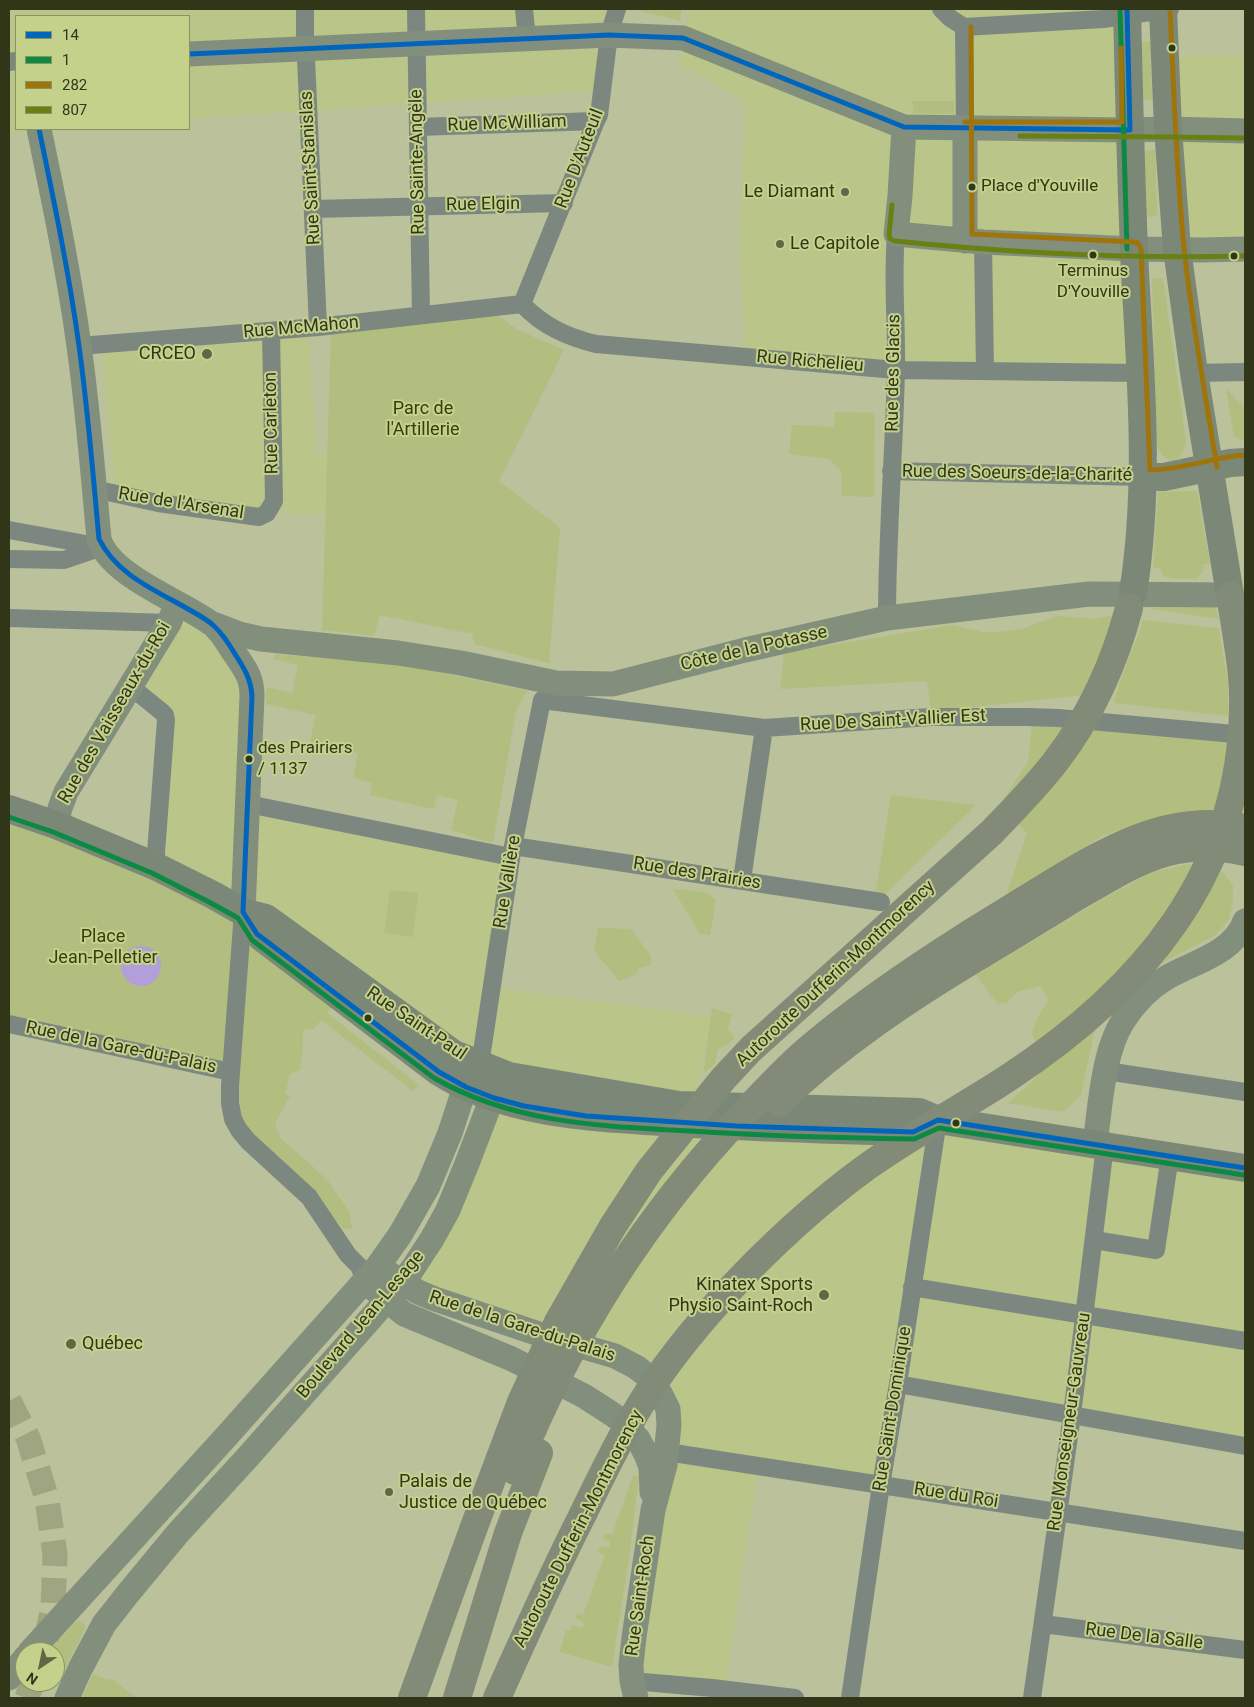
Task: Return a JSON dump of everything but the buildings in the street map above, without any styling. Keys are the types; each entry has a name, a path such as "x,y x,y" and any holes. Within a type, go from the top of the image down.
{"highway":[{"name":"Autoroute Dufferin-Montmorency","path":"497,1698 551,1577 625,1432 676,1352 704,1318 782,1236 825,1198 879,1158 1008,1078 1085,1019 1139,969 1178,919 1200,882 1214,852 1228,815 1237,779 1244,705 1230,595"},
{"name":"Autoroute Dufferin-Montmorency","path":"412,1698 474,1527 541,1358 571,1298 630,1199 649,1171 694,1114 751,1049 992,832 1026,798 1078,729 1096,697 1111,663 1131,600"},
{"path":"457,1698 508,1533 524,1488 548,1431 592,1347 623,1295 660,1238 717,1166 798,1084 856,1036 931,985 975,944 1078,867 1108,850 1160,830 1187,825 1216,823 1244,836"},
{"path":"428,1698 530,1435 571,1351 596,1306 642,1235 669,1198 708,1151 794,1063 867,1002 908,973 975,944"}],"main road":[{"path":"1165,9 1168,129 1177,248 1194,373 1230,595"},
{"path":"1127,12 1143,477 1138,561 1131,600"},
{"path":"1143,477 1164,476 1230,463 1245,462"},
{"name":"Rue Saint-Paul","path":"9,809 56,825 155,866 243,912 266,918 454,1054 509,1076 651,1111 748,1117 913,1132 938,1120"},
{"name":"Rue Saint-Paul","path":"243,912 257,934 433,1068 465,1087 492,1098 549,1111 619,1119 651,1111"},
{"path":"938,1120 1245,1168"}],"street":[{"name":"Rue Saint-Stanislas","path":"305,9 305,49 318,327"},
{"name":"Rue Sainte-Angèle","path":"416,9 421,316"},
{"path":"524,9 527,39"},
{"name":"Rue D'Auteuil","path":"522,304 602,106 609,35 617,9"},
{"path":"941,9 950,18 964,27 1103,19 1127,12 1165,9"},
{"path":"964,27 965,129 985,371"},
{"path":"190,54 609,35 683,38 904,127 1245,131"},
{"name":"Rue McWilliam","path":"418,127 596,121"},
{"name":"Rue des Glacis","path":"887,618 896,370 894,256 904,127"},
{"path":"39,130 58,217 79,346 99,539 102,547"},
{"name":"Rue Elgin","path":"313,209 564,203"},
{"path":"896,234 974,241 1134,249 1245,249"},
{"name":"Rue McMahon","path":"79,346 318,327 522,304"},
{"name":"Rue Richelieu","path":"522,304 532,314 557,331 572,338 596,344 896,370 1140,373"},
{"name":"Rue Carleton","path":"267,513 274,501 271,331"},
{"path":"1194,373 1245,372"},
{"name":"Rue des Soeurs-de-la-Charité","path":"891,471 1143,477"},
{"name":"Rue de l'Arsenal","path":"94,489 158,503 259,516 267,513"},
{"path":"9,530 102,547"},
{"path":"9,559 64,560 102,547"},
{"name":"Côte de la Potasse","path":"102,547 119,567 173,613 213,624 239,634 282,641 398,653 461,663 556,683 613,684 745,650 887,618 1088,594 1131,600 1230,595"},
{"path":"9,618 173,613"},
{"name":"Rue des Vaisseaux-du-Roi","path":"56,825 66,792 131,688 173,613"},
{"path":"213,624 251,678"},
{"path":"231,1072 243,912 252,665 258,653 268,646 282,641"},
{"path":"131,688 162,712 166,720 155,866"},
{"name":"Rue De Saint-Vallier Est","path":"542,700 764,728 931,717 1026,716 1245,734"},
{"name":"Rue Vallière","path":"480,1065 512,851 542,700"},
{"path":"742,880 764,728"},
{"name":"Rue des Prairies","path":"248,804 512,851 742,880 881,902"},
{"name":"Rue Monseigneur-Gauvreau","path":"1032,1698 1085,1315 1094,1240 1106,1071 1110,1050 1122,1023 1142,997 1166,978 1221,950 1236,937 1245,921"},
{"name":"Rue de la Gare-du-Palais","path":"9,1024 231,1072 230,1103 233,1119 239,1130 248,1141 310,1196 348,1255 394,1291 404,1314 512,1359 584,1396 612,1414 638,1439 646,1454 651,1467 653,1510"},
{"path":"480,1065 492,1098"},
{"name":"Boulevard Jean-Lesage","path":"39,1642 400,1235 428,1186 450,1133 465,1087 480,1065"},
{"path":"1106,1071 1245,1092"},
{"name":"Boulevard Jean-Lesage","path":"67,1698 104,1624 130,1591 178,1533 246,1459 419,1260 448,1210 492,1098"},
{"name":"Rue Saint-Dominique","path":"850,1698 938,1120"},
{"path":"1094,1240 1156,1250 1170,1156"},
{"path":"912,1287 1245,1341"},
{"name":"Rue de la Gare-du-Palais","path":"394,1291 418,1292 539,1334 615,1356 636,1367 649,1377 668,1409 669,1425 667,1452 653,1510"},
{"path":"898,1384 1245,1446"},
{"name":"Rue du Roi","path":"667,1452 1245,1541"},
{"name":"Rue Saint-Roch","path":"634,1690 632,1665 634,1637 653,1510"},
{"name":"Rue De la Salle","path":"1043,1624 1245,1650"},
{"path":"634,1690 712,1688 795,1698"}],"shaded area":[{"path":"9,9 607,9 597,51 597,91 190,119 190,15 15,15 15,130 36,130 9,132"},
{"path":"690,9 1127,9 1140,373 745,356 740,242 745,102 678,63"},
{"path":"1166,55 1245,55 1245,250 1177,249"},
{"path":"308,333 317,455 333,455 335,514 267,513 116,494 102,352"},
{"path":"174,610 239,660 248,804 511,857 492,987 711,1017 694,1114 938,1120 1245,1168 1245,1446 898,1384 881,1485 758,1466 725,1690 632,1681 667,1452 649,1377 402,1283 491,1098 155,866 166,720 131,687"},
{"path":"141,946 155,952 161,966 155,980 141,986 127,980 121,966 127,952"}],"green space":[{"path":"634,9 682,9 680,21"},
{"path":"1150,41 1152,100 1142,100 1140,42"},
{"path":"912,101 954,101 954,114 914,113"},
{"path":"1155,150 1157,216 1146,217 1144,151"},
{"path":"1163,278 1186,440 1182,454 1170,461 1162,456 1157,445 1152,279"},
{"name":"Parc de l'Artillerie","path":"497,315 518,330 564,350 499,481 560,528 549,663 474,644 472,634 380,615 374,636 322,630 331,331"},
{"path":"1226,389 1245,408 1245,441 1234,437"},
{"path":"835,412 875,413 874,497 842,496 841,470 829,459 789,454 792,425 834,427"},
{"path":"1197,491 1210,564 1204,564 1203,572 1196,579 1175,579 1163,576 1161,569 1153,567 1158,492"},
{"path":"1214,602 1219,619 1140,607 1141,603"},
{"path":"1128,609 1085,695 955,709 931,709 927,681 780,689 784,653 952,625 982,632 999,632 1021,629 1058,616 1094,619"},
{"path":"1143,620 1219,628 1228,685 1228,716 1114,703"},
{"path":"275,654 406,665 528,691 522,698 516,712 493,843 451,830 458,800 437,795 434,809 370,795 372,783 353,778 358,753 310,742 316,715 266,704 267,687 292,693 298,665 273,659"},
{"path":"1032,724 1245,744 1245,817 1148,821 1104,835 1006,896 1027,833 1001,803 1028,762"},
{"path":"891,795 976,805 882,897 876,891"},
{"name":"Place Jean-Pelletier","path":"9,809 213,895 341,997 327,1013 419,1085 413,1091 321,1020 314,1029 303,1030 300,1070 290,1074 285,1094 290,1096 275,1124 281,1139 328,1181 349,1211 352,1228 344,1229 239,1130 231,1072 9,1024"},
{"path":"1190,864 1222,871 1233,885 1233,901 1229,920 1214,936 1171,958 1137,980 1107,1009 1094,1033 1081,1095 1064,1112 1008,1103 1045,1069 1032,1033 1039,1015 1049,999 1040,986 1017,992 1008,1002 999,1004 976,975 1101,900 1152,872"},
{"path":"673,889 704,892 716,900 710,935 700,934"},
{"path":"390,890 418,893 413,937 384,933"},
{"path":"598,928 631,929 651,956 651,965 639,968 637,974 619,981 594,950"},
{"path":"712,1008 732,1014 728,1028 734,1038 728,1045 718,1049 715,1064 703,1074"},
{"path":"633,1475 639,1477 612,1667 560,1652 566,1630 570,1631 572,1625 580,1628 584,1625 582,1621 575,1618 576,1613 583,1615 605,1555 598,1552 601,1546 608,1548 610,1545 610,1542 603,1539 605,1533 612,1535"},
{"path":"80,1621 85,1625 84,1632 65,1668 65,1642 57,1642 75,1623"},
{"path":"93,1674 108,1680 113,1679 136,1698 82,1698"}],"tunnel":[{"path":"9,1401 28,1438 47,1499 55,1555 53,1608 46,1640"},
{"path":"27,1698 29,1692"}],"transit line":[{"name":"1","path":"1120,9 1127,249"},
{"name":"14","path":"190,54 609,35 683,38 904,127 1130,130 1127,9"},
{"name":"282","path":"1170,9 1177,159 1184,248 1217,467"},
{"name":"282","path":"971,27 972,234 1138,243 1141,249 1150,470 1174,468 1245,455"},
{"name":"282","path":"965,122 1122,122 1121,48"},
{"name":"14","path":"39,130 61,237 75,319 85,394 99,539 107,552 126,572 211,623 226,639 250,684 252,696 243,912 257,934 439,1072 466,1087 494,1098 524,1106 586,1116 737,1126 913,1132 938,1120 1245,1168"},
{"name":"807","path":"1020,136 1245,138"},
{"name":"807","path":"892,205 889,235 890,239 895,241 982,249 1070,254 1157,257 1245,256"},
{"name":"1","path":"9,817 53,832 152,873 238,918 252,940 434,1078 465,1093 527,1114 559,1120 624,1127 830,1137 914,1139 939,1128 1244,1175"}],"place":[{"name":"Place d'Youville","path":"972,187"},
{"name":"Le Diamant","path":"845,192"},
{"name":"Le Capitole","path":"780,244"},
{"name":"Terminus D'Youville","path":"1093,255"},
{"name":"CRCEO","path":"207,354"},
{"name":"des Prairiers / 1137","path":"249,759"},
{"name":"Kinatex Sports Physio Saint-Roch","path":"824,1295"},
{"name":"Québec","path":"71,1344"},
{"name":"Palais de Justice de Québec","path":"389,1492"}]}
